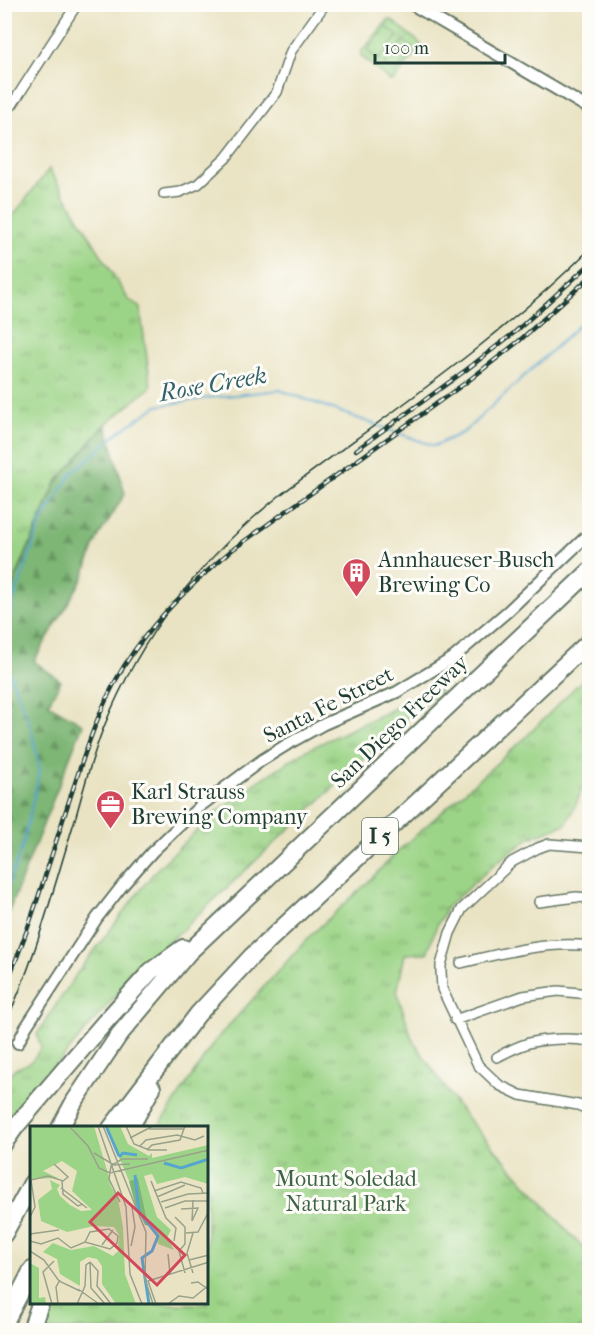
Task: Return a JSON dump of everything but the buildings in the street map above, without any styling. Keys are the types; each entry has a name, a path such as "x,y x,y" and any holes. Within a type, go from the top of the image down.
{"highway":[{"name":"San Diego Freeway","path":"61,1126 74,1102 119,1035 188,953 590,571"},
{"name":"I 5","path":"112,1126 177,1039 252,956 590,640"},
{"path":"4,1143 16,1126 151,971 232,912"},
{"path":"131,1126 177,1039"},
{"path":"4,1234 30,1187"},
{"path":"4,1324 30,1274"},
{"path":"31,1330 41,1305"},
{"path":"36,1330 41,1305"}],"street":[{"path":"4,108 12,105 77,4"},
{"path":"164,194 180,192 198,184 226,158 277,92 291,51 325,4"},
{"path":"411,4 590,109"},
{"name":"Santa Fe Street","path":"18,1043 97,918 152,852 199,807 288,744 324,724 397,692 453,658 508,611 590,533"},
{"path":"590,847 549,844 512,862 462,909 450,933 441,965 442,989 478,1065 499,1085 520,1095 578,1105 590,1110"},
{"path":"539,902 576,897 590,898"},
{"path":"461,963 549,945 590,946"},
{"path":"455,1020 523,996 558,991 590,994"},
{"path":"497,1057 525,1044 551,1040 590,1041"}],"green space":[{"path":"388,20 392,20 421,44 421,48 394,80 390,81 361,56 361,52"},
{"path":"387,27 398,36 378,60 367,50"},
{"path":"404,41 415,50 395,73 384,64"},
{"path":"49,169 128,299 140,308 151,387 106,424 56,483 5,602 5,226"},
{"path":"106,424 125,494 97,539 83,578 34,661 61,681 48,704 83,724 5,921 5,605 56,483"},
{"name":"Mount Soledad Natural Park","path":"589,673 589,776 566,824 530,838 496,863 448,906 437,925 427,953 405,954 397,992 412,1039 461,1111 589,1255 589,1330 47,1330 53,1305 208,1305 208,1126 159,1126 214,1042 309,937 397,852 526,737"},
{"path":"437,688 440,692 419,707 139,968 5,1128 5,1083 14,1069 27,1064 36,1056 41,1047 37,1034 78,972 155,871 215,813 257,782 305,751"}],"waterway":[{"name":"Rose Creek","path":"4,896 23,844 40,770 31,728 5,661 11,608 41,522 71,474 119,432 157,406 280,390 434,446 464,432 590,315"}],"tram line":[{"path":"4,1026 35,949 103,729 136,661 176,601 223,546 279,496 478,347 554,283 590,249"}],"railway":[{"path":"356,450 515,332 590,264"},
{"path":"4,989 33,912 100,714 124,666 156,623 232,550 468,381 519,341 590,277"}],"place":[{"name":"Annhaueser-Busch Brewing Co","path":"357,598"},
{"name":"Karl Strauss Brewing Company","path":"110,830"}]}
